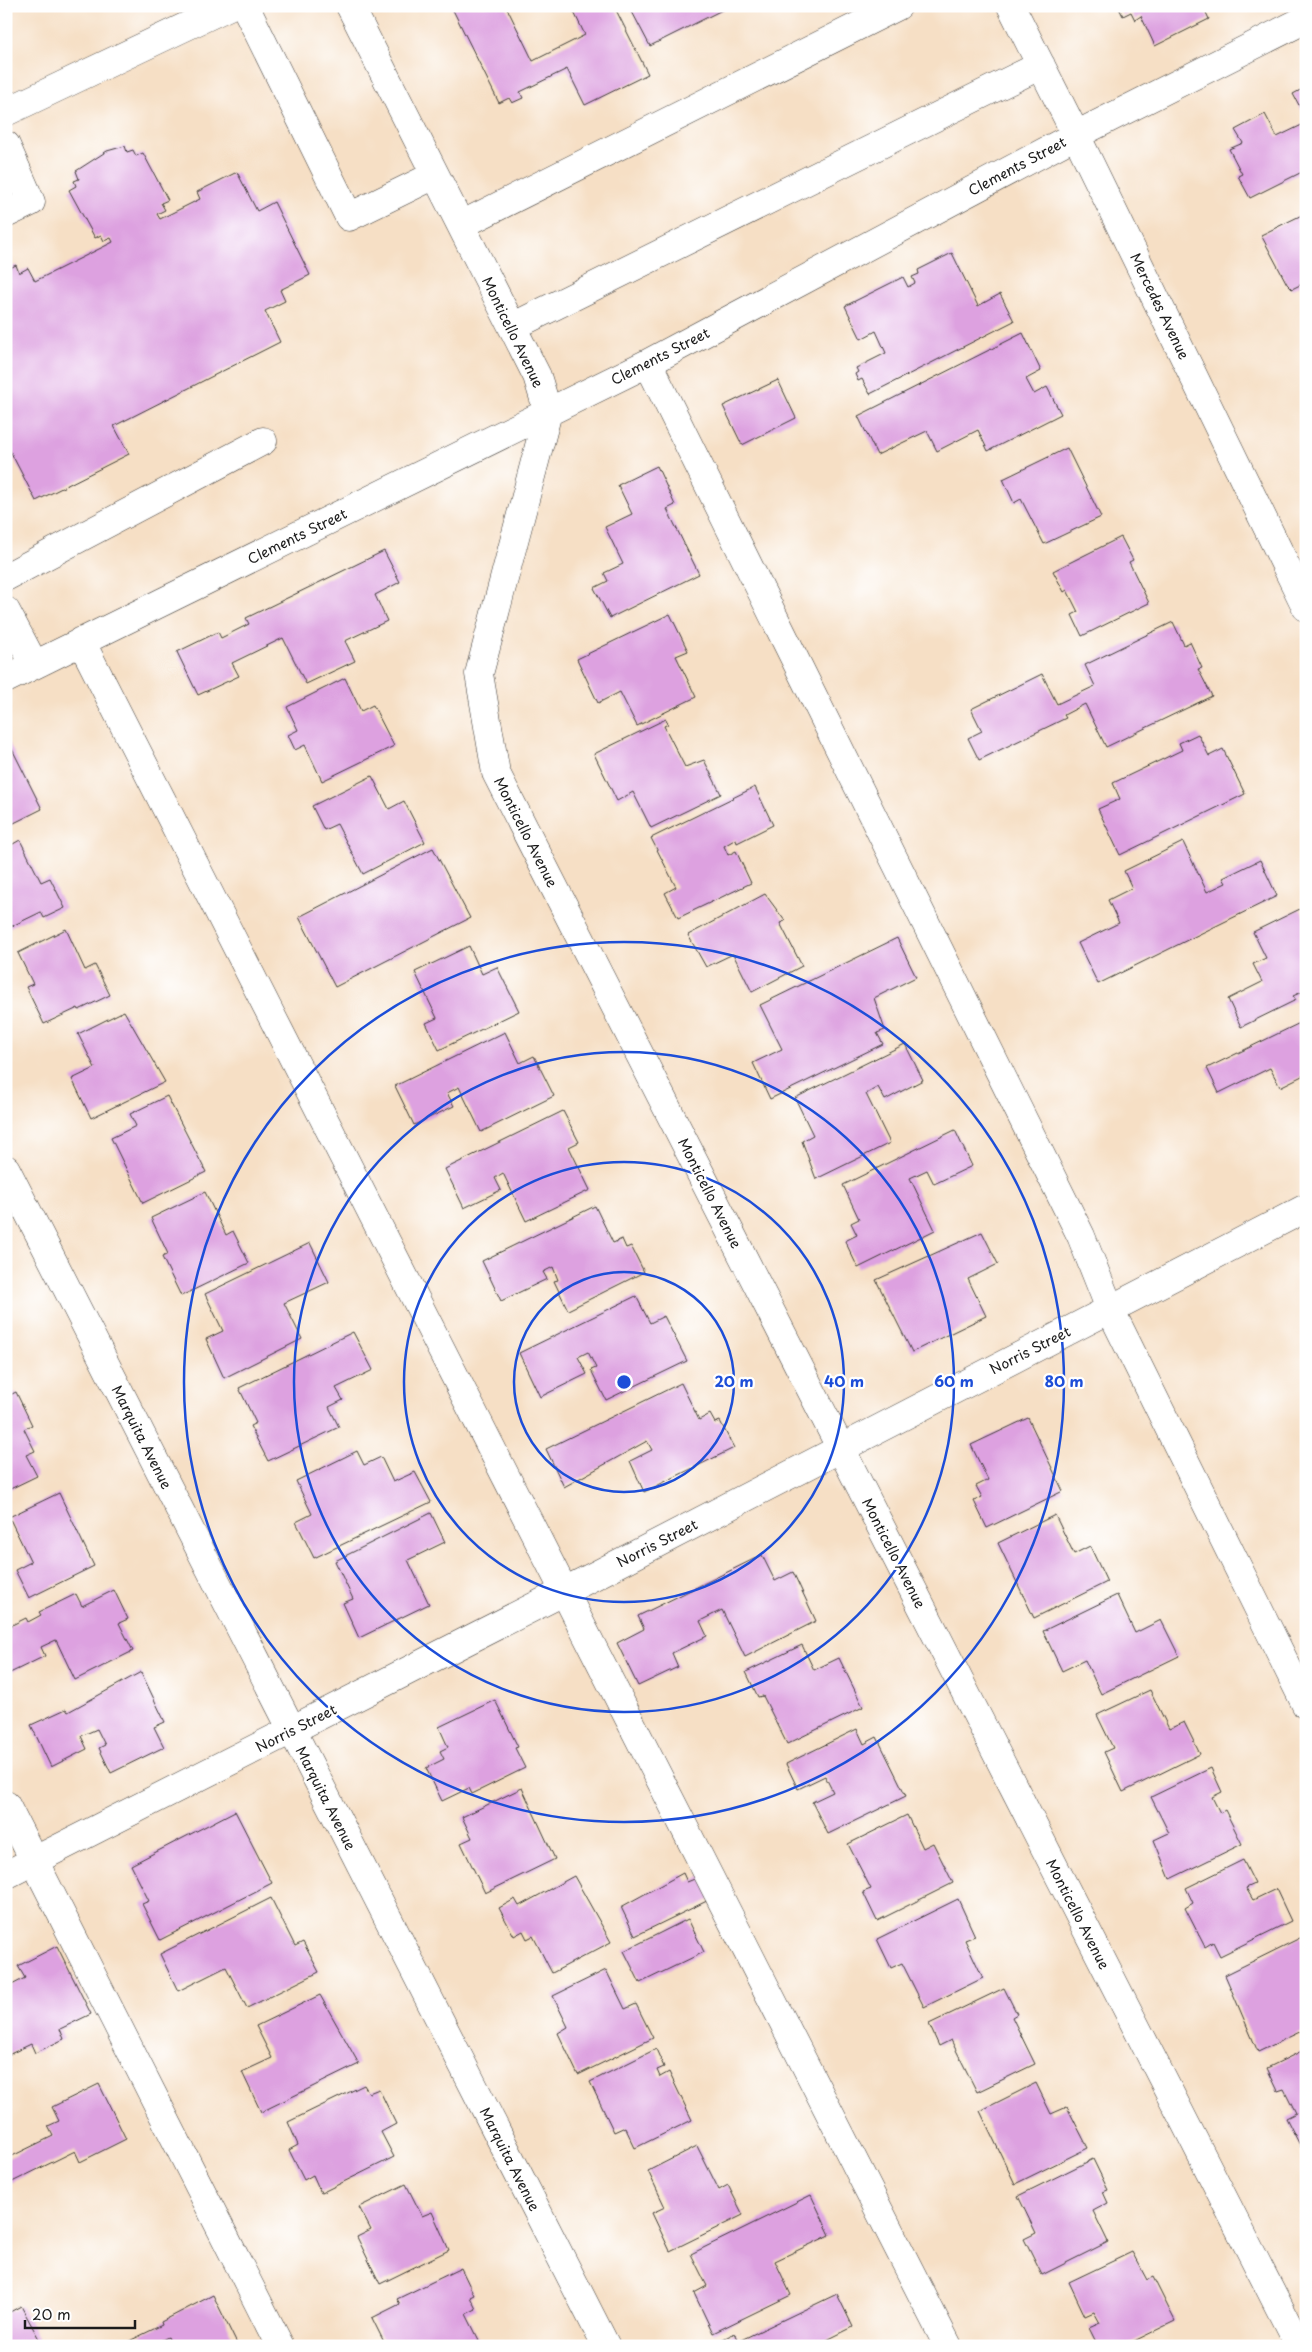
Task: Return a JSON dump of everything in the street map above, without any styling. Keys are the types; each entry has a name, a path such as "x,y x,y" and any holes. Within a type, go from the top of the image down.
{"street":[{"path":"6,112 229,6"},
{"path":"244,6 349,217 435,175"},
{"name":"Monticello Avenue","path":"350,6 537,376 548,412 478,674 496,773 1299,2346"},
{"path":"460,225 898,6"},
{"name":"Mercedes Avenue","path":"1011,6 1076,135 1306,607"},
{"name":"Clements Street","path":"6,679 648,363 1076,135 1306,19"},
{"path":"512,327 1041,65"},
{"path":"6,145 31,202 6,214"},
{"path":"648,363 1081,1236 1110,1309 1306,1705"},
{"path":"6,577 263,441"},
{"path":"6,610 34,664"},
{"path":"81,642 948,2346"},
{"name":"Marquita Avenue","path":"6,1170 606,2346"},
{"name":"Norris Street","path":"6,1875 563,1592 1306,1208"},
{"path":"6,1805 280,2346"}],"building":[{"path":"451,6 506,6 533,61 585,35 571,6 614,6 648,74 585,105 567,69 520,92 523,98 512,103 509,98 499,103"},
{"path":"629,6 730,6 650,46"},
{"path":"1118,6 1203,6 1209,19 1155,46 1141,16 1135,20 1131,12 1123,16"},
{"path":"1306,87 1306,118 1293,94"},
{"path":"1265,114 1277,137 1306,123 1306,170 1250,198 1238,176 1242,174 1229,149 1243,143 1235,130"},
{"path":"125,146 127,152 133,150 136,156 143,153 168,200 161,203 165,210 157,214 160,219 200,199 197,192 237,172 257,211 274,202 310,275 280,290 285,301 265,311 280,342 114,426 129,454 36,501 6,443 6,270 16,265 19,273 28,268 35,281 113,242 111,238 104,241 101,235 95,238 69,190 76,186 74,181 79,179 76,171 107,151"},
{"path":"1306,213 1306,282 1292,289 1287,284 1261,235"},
{"path":"952,253 978,306 1000,294 1014,321 870,394 862,379 858,381 855,374 858,372 856,368 886,353 876,331 861,339 845,306 903,277 908,287 915,283 912,277 919,274 918,270"},
{"path":"1023,333 1041,371 1026,379 1034,394 1047,387 1061,414 988,451 978,430 937,451 927,431 877,455 858,416"},
{"path":"778,380 796,418 742,445 723,406"},
{"path":"1067,448 1101,517 1044,544 1021,499 1014,503 1003,479"},
{"path":"657,466 675,505 667,509 699,574 610,618 594,588 608,581 604,573 623,564 605,527 632,514 618,485"},
{"path":"1121,537 1133,560 1129,562 1149,603 1082,636 1072,615 1078,612 1067,590 1064,592 1053,571"},
{"path":"384,551 400,582 375,595 387,621 345,641 355,661 306,684 283,638 232,663 239,676 198,695 177,652 218,632 221,638 249,624 246,618"},
{"path":"670,614 688,651 676,656 696,697 637,726 620,692 598,703 577,659"},
{"path":"1173,622 1184,645 1190,642 1202,668 1198,669 1212,696 1106,747 1085,704 1064,715 1066,718 979,760 968,738 982,731 971,709 1042,674 1057,704 1095,686 1085,665"},
{"path":"345,678 361,711 373,705 394,746 322,781 305,745 295,750 288,735 298,730 287,707"},
{"path":"666,719 668,724 664,726 685,767 704,760 721,794 651,828 633,792 617,801 594,754"},
{"path":"1198,734 1209,756 1223,749 1245,794 1120,855 1098,809 1120,799 1113,783 1182,750 1179,743"},
{"path":"9,743 42,809 6,827 6,745"},
{"path":"372,776 389,809 404,801 425,842 363,874 337,824 324,830 312,806"},
{"path":"755,787 773,825 737,843 736,839 724,846 728,855 736,851 751,883 678,918 665,893 676,887 651,838"},
{"path":"20,840 41,882 50,878 65,908 44,918 41,912 6,929 6,848"},
{"path":"1183,842 1207,892 1226,883 1223,878 1260,860 1277,896 1098,984 1078,943 1119,923 1108,900 1132,888 1124,871"},
{"path":"433,848 470,918 335,987 299,917"},
{"path":"765,894 785,921 780,923 802,966 752,992 733,954 706,967 688,935"},
{"path":"1300,909 1306,919 1306,990 1293,996 1296,1000 1241,1027 1228,999 1262,982 1253,964 1266,958 1253,932"},
{"path":"66,929 85,970 95,965 110,995 44,1024 26,987 33,984 18,953"},
{"path":"897,938 916,977 874,998 885,1030 877,1033 883,1044 770,1099 753,1063 782,1049 760,1005"},
{"path":"469,946 482,974 497,967 519,1011 439,1050 426,1023 437,1018 415,972"},
{"path":"124,1011 165,1082 91,1118 72,1079 95,1068 78,1034"},
{"path":"1306,1020 1306,1074 1280,1087 1270,1068 1219,1093 1207,1068"},
{"path":"505,1032 520,1063 534,1056 554,1096 481,1132 459,1087 447,1093 454,1106 414,1125 395,1086"},
{"path":"905,1044 923,1080 885,1100 878,1087 866,1094 890,1143 816,1179 802,1141 813,1135 795,1098"},
{"path":"167,1096 206,1172 143,1203 111,1138 136,1126 130,1114"},
{"path":"563,1111 579,1142 569,1147 590,1190 526,1221 503,1173 495,1178 501,1190 464,1208 445,1169"},
{"path":"955,1130 972,1166 934,1184 927,1170 910,1178 935,1230 858,1268 845,1241 857,1235 851,1223 859,1219 843,1185"},
{"path":"205,1192 226,1235 233,1231 249,1263 181,1296 162,1257 168,1254 151,1218"},
{"path":"595,1206 613,1243 622,1239 626,1248 631,1246 644,1272 568,1310 554,1281 558,1280 553,1267 543,1272 547,1279 501,1301 482,1261"},
{"path":"982,1232 998,1264 968,1279 986,1316 912,1352 876,1280"},
{"path":"310,1243 329,1282 284,1303 302,1339 224,1378 206,1339 223,1331 205,1294"},
{"path":"636,1296 650,1323 664,1316 687,1361 606,1400 591,1370 596,1368 588,1352 578,1357 587,1374 540,1397 519,1353"},
{"path":"353,1332 373,1370 336,1388 343,1400 329,1407 339,1427 268,1461 250,1426 256,1423 239,1388"},
{"path":"681,1383 699,1420 710,1414 715,1423 720,1421 734,1448 644,1492 630,1461 652,1450 647,1441 564,1487 546,1449"},
{"path":"16,1392 32,1425 24,1429 35,1451 26,1455 37,1476 6,1491 6,1397"},
{"path":"1028,1418 1063,1491 987,1528 974,1501 982,1497 976,1486 988,1480 971,1445"},
{"path":"357,1451 364,1465 381,1457 393,1482 415,1472 431,1502 314,1558 296,1522 312,1514 296,1481"},
{"path":"59,1493 94,1566 29,1598 15,1570 31,1562 9,1517"},
{"path":"431,1513 445,1542 408,1560 429,1604 359,1638 343,1603 353,1599 335,1561"},
{"path":"1055,1515 1074,1554 1090,1546 1107,1582 1034,1618 998,1543"},
{"path":"762,1555 775,1581 793,1572 816,1621 745,1657 722,1610 700,1621 707,1636 672,1653 678,1667 638,1686 617,1643 644,1629 638,1616"},
{"path":"114,1590 128,1619 119,1623 133,1651 75,1680 56,1640 41,1647 45,1656 10,1673 6,1666 6,1628 26,1618 28,1622 41,1615 39,1612 76,1594 82,1606"},
{"path":"1117,1595 1135,1633 1161,1620 1179,1656 1101,1694 1085,1660 1062,1671 1043,1631"},
{"path":"802,1645 814,1670 839,1658 863,1707 787,1744 763,1696 758,1697 746,1672"},
{"path":"141,1672 165,1722 154,1727 164,1747 111,1773 99,1748 105,1745 97,1729 81,1736 87,1749 51,1767 31,1725 66,1709 68,1712"},
{"path":"1150,1690 1169,1729 1184,1722 1200,1754 1123,1792 1104,1752 1113,1748 1097,1715"},
{"path":"495,1700 518,1747 515,1748 525,1768 472,1794 469,1788 442,1801 426,1768 444,1759 440,1751 448,1747 439,1727"},
{"path":"857,1729 864,1744 877,1737 906,1796 828,1834 812,1802 833,1792 825,1776 798,1789 786,1764"},
{"path":"1211,1768 1222,1792 1212,1797 1220,1813 1225,1810 1242,1844 1170,1879 1154,1840 1169,1833 1151,1797"},
{"path":"522,1788 555,1859 485,1893 461,1843 472,1838 462,1817"},
{"path":"235,1811 272,1883 160,1940 142,1904 149,1901 131,1865"},
{"path":"907,1815 923,1848 933,1843 953,1883 877,1921 863,1892 871,1889 848,1844"},
{"path":"1243,1860 1255,1884 1246,1888 1253,1900 1276,1889 1291,1921 1220,1956 1213,1942 1205,1947 1185,1908 1193,1903 1186,1888"},
{"path":"683,1873 687,1882 702,1876 713,1898 635,1936 621,1907"},
{"path":"574,1876 611,1942 552,1973 533,1936 527,1939 523,1931 514,1936 499,1908 515,1899 519,1906"},
{"path":"271,1898 295,1946 303,1942 319,1972 247,2008 226,1967 178,1991 160,1954"},
{"path":"958,1899 975,1936 965,1940 983,1978 924,2007 902,1963 891,1968 877,1939"},
{"path":"688,1919 704,1952 640,1983 624,1951"},
{"path":"1302,1937 1306,1945 1306,2029 1258,2052 1225,1975"},
{"path":"57,1946 91,2014 60,2029 64,2039 35,2053 31,2044 6,2056 6,1985 8,1987 25,1978 18,1966"},
{"path":"606,1970 625,2009 636,2004 653,2038 578,2075 558,2033 568,2027 553,1996"},
{"path":"1004,1988 1017,2014 1012,2017 1035,2064 977,2092 951,2040 939,2046 929,2024"},
{"path":"320,1995 359,2064 261,2112 242,2072 272,2058 256,2026"},
{"path":"656,2049 664,2067 657,2070 660,2077 669,2072 692,2120 635,2148 625,2127 614,2132 590,2082"},
{"path":"1306,2049 1306,2145 1301,2147 1286,2118 1296,2113 1284,2089 1278,2091 1267,2068"},
{"path":"1036,2083 1051,2114 1067,2107 1088,2148 1015,2184 980,2111"},
{"path":"99,2084 126,2139 80,2162 75,2151 6,2185 6,2159 53,2136 48,2126 59,2121 52,2107"},
{"path":"364,2085 369,2093 379,2089 396,2124 381,2132 394,2157 321,2193 313,2175 304,2180 289,2150 298,2145 288,2122"},
{"path":"697,2146 719,2190 728,2185 743,2215 670,2251 652,2213 665,2207 648,2171"},
{"path":"1093,2159 1108,2190 1103,2192 1108,2203 1093,2211 1108,2242 1042,2275 1024,2239 1036,2233 1018,2196"},
{"path":"406,2184 422,2216 432,2212 449,2250 380,2284 357,2237 371,2230 359,2207"},
{"path":"811,2195 830,2235 775,2261 791,2295 713,2333 694,2293 707,2286 691,2254"},
{"path":"1132,2252 1147,2280 1153,2277 1175,2321 1124,2346 1098,2346 1089,2328 1100,2323 1094,2312 1085,2316 1069,2282"},
{"path":"461,2268 474,2295 470,2297 476,2309 466,2314 479,2340 467,2346 386,2346 372,2318 400,2304 397,2299"},
{"path":"837,2294 853,2327 815,2346 724,2346 721,2340 735,2333 739,2341"},
{"path":"213,2295 238,2346 172,2346 168,2337 150,2346 119,2346 162,2325 161,2322"},
{"path":"6,2305 10,2312 21,2306 39,2339 25,2346 6,2346"}]}
